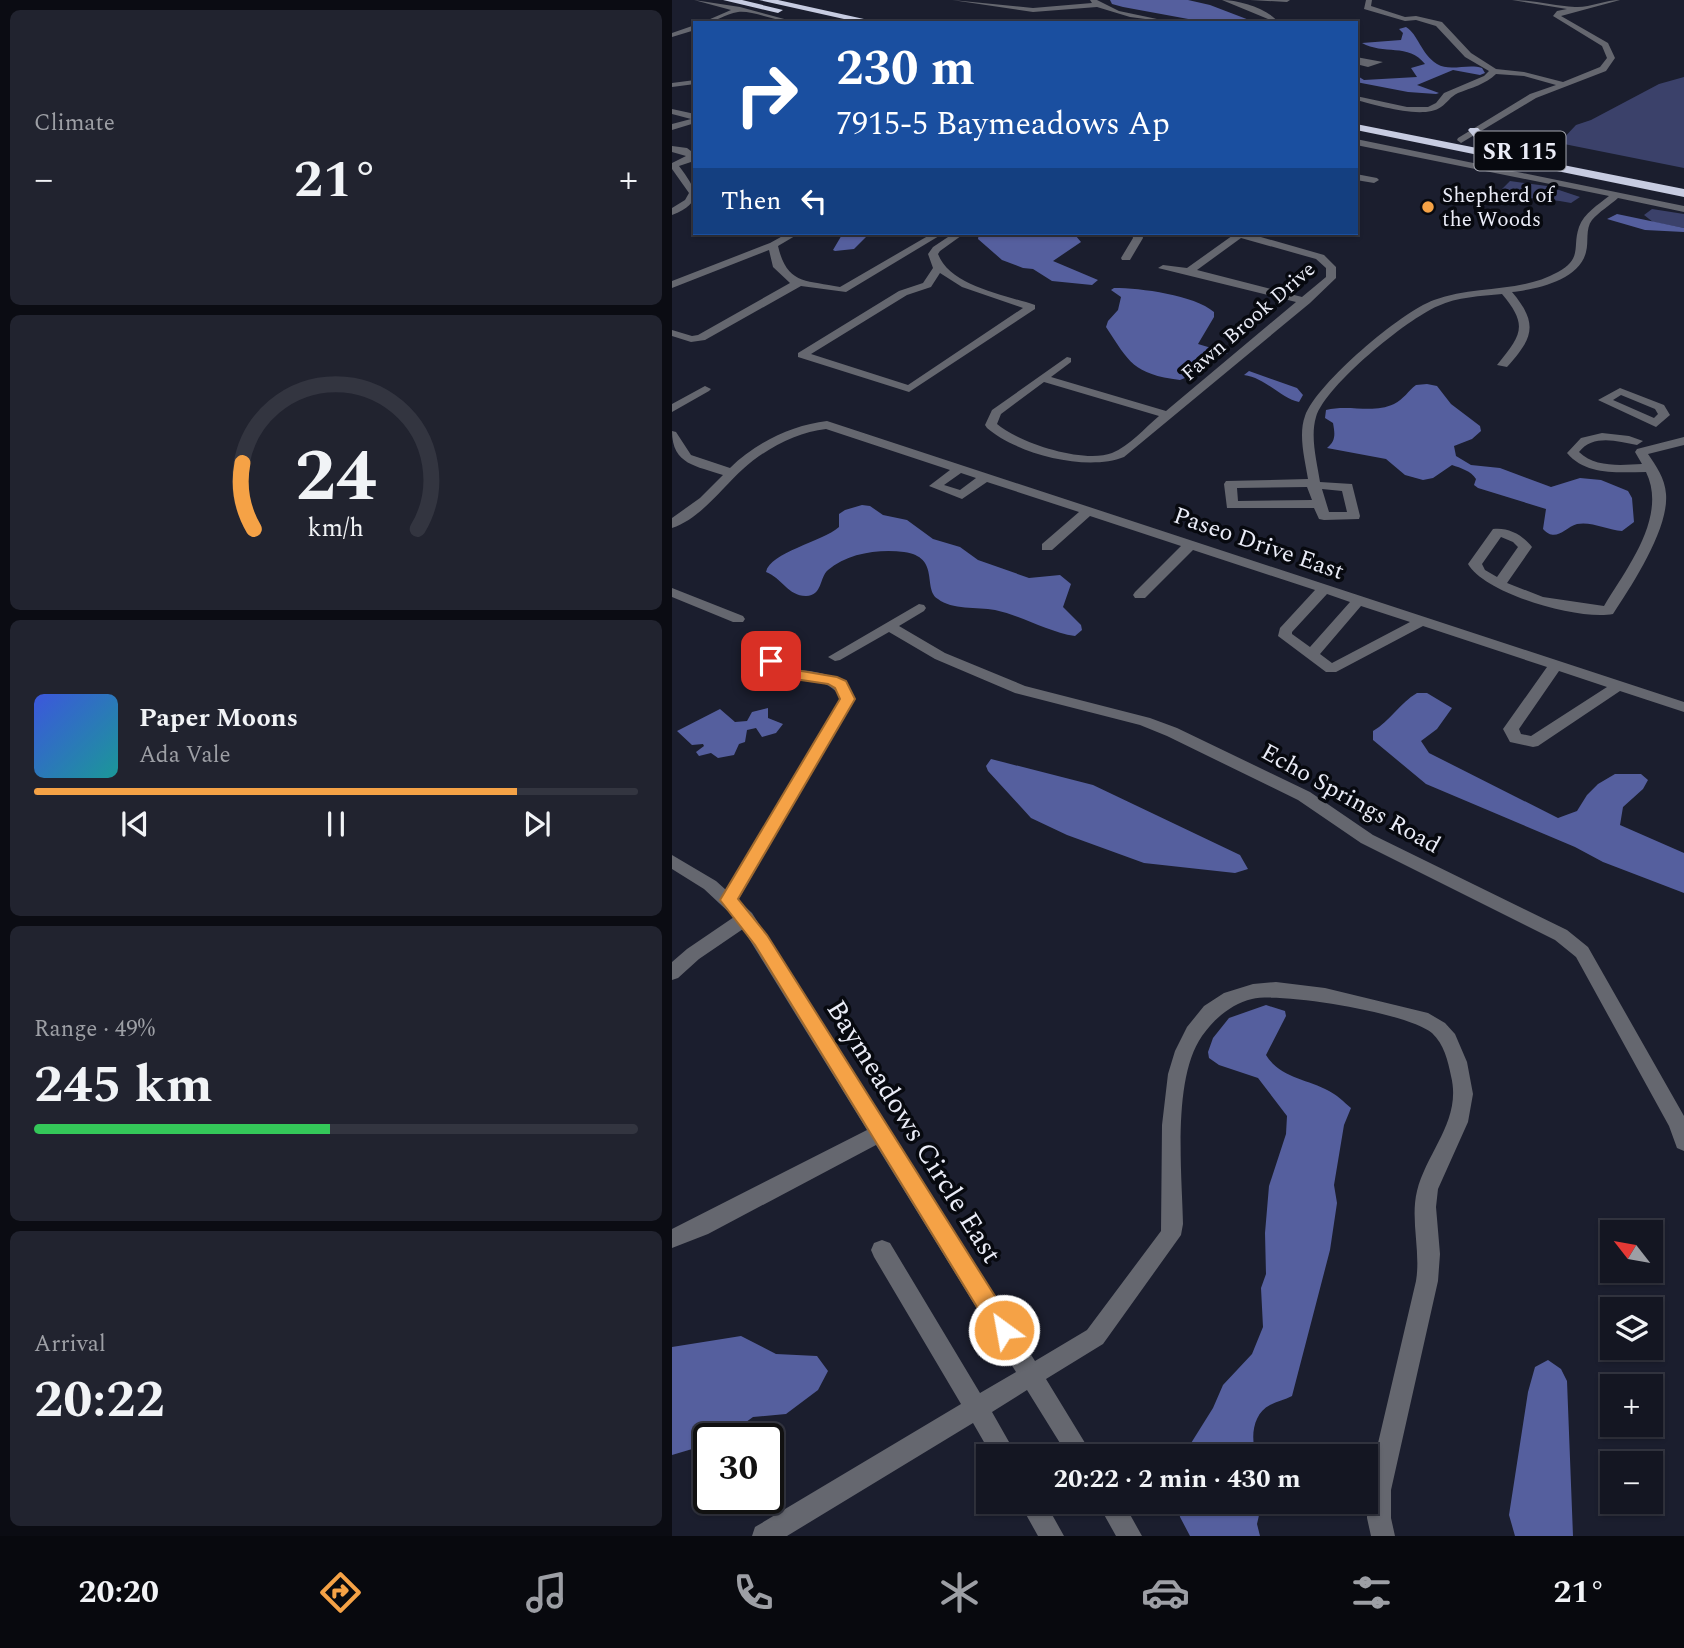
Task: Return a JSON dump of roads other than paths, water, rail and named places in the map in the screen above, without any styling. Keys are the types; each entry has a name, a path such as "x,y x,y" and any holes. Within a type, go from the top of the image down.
{"highway":[{"path":"728,0 831,21"},
{"path":"764,0 867,21"},
{"name":"SR 115","path":"1358,119 1684,184"},
{"name":"SR 115","path":"1358,127 1684,193"},
{"path":"1474,130 1483,141 1516,151"},
{"path":"1414,138 1441,142 1461,140"}],"street":[{"path":"697,0 788,21"},
{"path":"956,0 1033,10 1095,3 1114,12 1161,21"},
{"path":"1224,0 1274,20 1296,0"},
{"path":"1253,0 1287,0"},
{"path":"1368,0 1367,7 1373,10 1405,19 1416,18 1439,24 1468,55 1494,71 1524,74 1563,84"},
{"path":"1516,0 1577,9"},
{"path":"1557,16 1604,1 1616,0"},
{"path":"1461,140 1533,96 1603,69 1611,58 1605,44 1557,16 1546,6"},
{"path":"709,21 740,9"},
{"path":"672,25 693,29"},
{"path":"672,35 693,29"},
{"path":"1358,98 1413,109 1429,109 1439,105 1447,95 1487,78 1494,71"},
{"path":"672,85 693,82"},
{"path":"672,111 693,117"},
{"path":"672,127 693,119"},
{"path":"1358,140 1684,209"},
{"path":"672,149 692,152 688,160 673,166 693,191"},
{"path":"1358,177 1374,180"},
{"path":"1319,504 1232,505 1230,484 1316,485 1348,487 1354,516 1324,516 1319,504 1316,485 1308,428 1312,413 1326,393 1400,324 1418,311 1451,298 1537,284 1570,268 1581,257 1588,218 1585,213 1604,192"},
{"path":"672,212 688,202 693,194"},
{"path":"1588,218 1616,195"},
{"path":"672,285 791,235"},
{"path":"1126,258 1137,235"},
{"path":"1189,271 1240,235"},
{"name":"Fawn Brook Drive","path":"1043,378 996,412 991,425 1003,436 1070,457 1106,459 1124,452 1331,278 1331,267 1327,262 1304,251 1245,235"},
{"path":"773,244 780,270 798,283 842,290 942,238"},
{"path":"937,268 927,285 903,293 802,355 909,388 1031,307 1030,304 966,285 937,268 933,254 942,238"},
{"path":"743,257 776,261"},
{"path":"1163,268 1189,271 1306,301"},
{"path":"672,333 691,339 701,338 798,283"},
{"path":"1503,365 1523,343 1527,325 1519,308 1504,290"},
{"path":"1043,378 1067,360"},
{"path":"1043,378 1168,415"},
{"path":"672,409 705,389"},
{"path":"1499,583 1524,596 1552,605 1608,611 1640,556 1657,515 1660,495 1651,468 1639,446 1642,431 1656,423"},
{"name":"Paseo Drive East","path":"731,473 767,446 794,432 818,425 832,426 1684,708"},
{"path":"672,435 686,458 731,473 704,501 672,524"},
{"path":"1651,468 1596,465 1576,457 1573,453 1577,446 1593,437 1639,446 1684,441"},
{"path":"960,468 935,486 962,495 986,476"},
{"path":"1047,547 1089,510"},
{"path":"1140,595 1190,545"},
{"path":"1323,590 1285,631 1289,640 1331,669 1420,622"},
{"path":"672,592 738,619"},
{"path":"1311,655 1358,601"},
{"path":"835,657 919,608"},
{"name":"Echo Springs Road","path":"889,626 940,656 1020,690 1146,721 1172,732 1304,796 1367,839 1561,935 1582,952 1678,1124 1684,1142"},
{"path":"729,900 848,699 841,685 831,680 779,672 771,661"},
{"path":"1555,666 1511,729 1515,738 1533,741 1618,686"},
{"name":"Baymeadows Circle East","path":"672,861 729,900 746,918 1074,1444"},
{"path":"672,973 693,954 746,918"},
{"path":"764,1536 1095,1337 1150,1266 1170,1235 1173,1224 1170,1119 1187,1042 1208,1014 1252,992 1279,987 1328,995 1421,1018 1446,1035 1462,1082 1464,1100 1427,1196 1429,1263 1379,1490 1379,1518 1383,1536"},
{"path":"672,1238 701,1227 881,1133"},
{"path":"882,1250 997,1444"},
{"path":"1038,1514 1052,1536"},
{"path":"1116,1514 1130,1536"}],"place":[{"name":"Shepherd of the Woods","path":"1428,207"}]}
